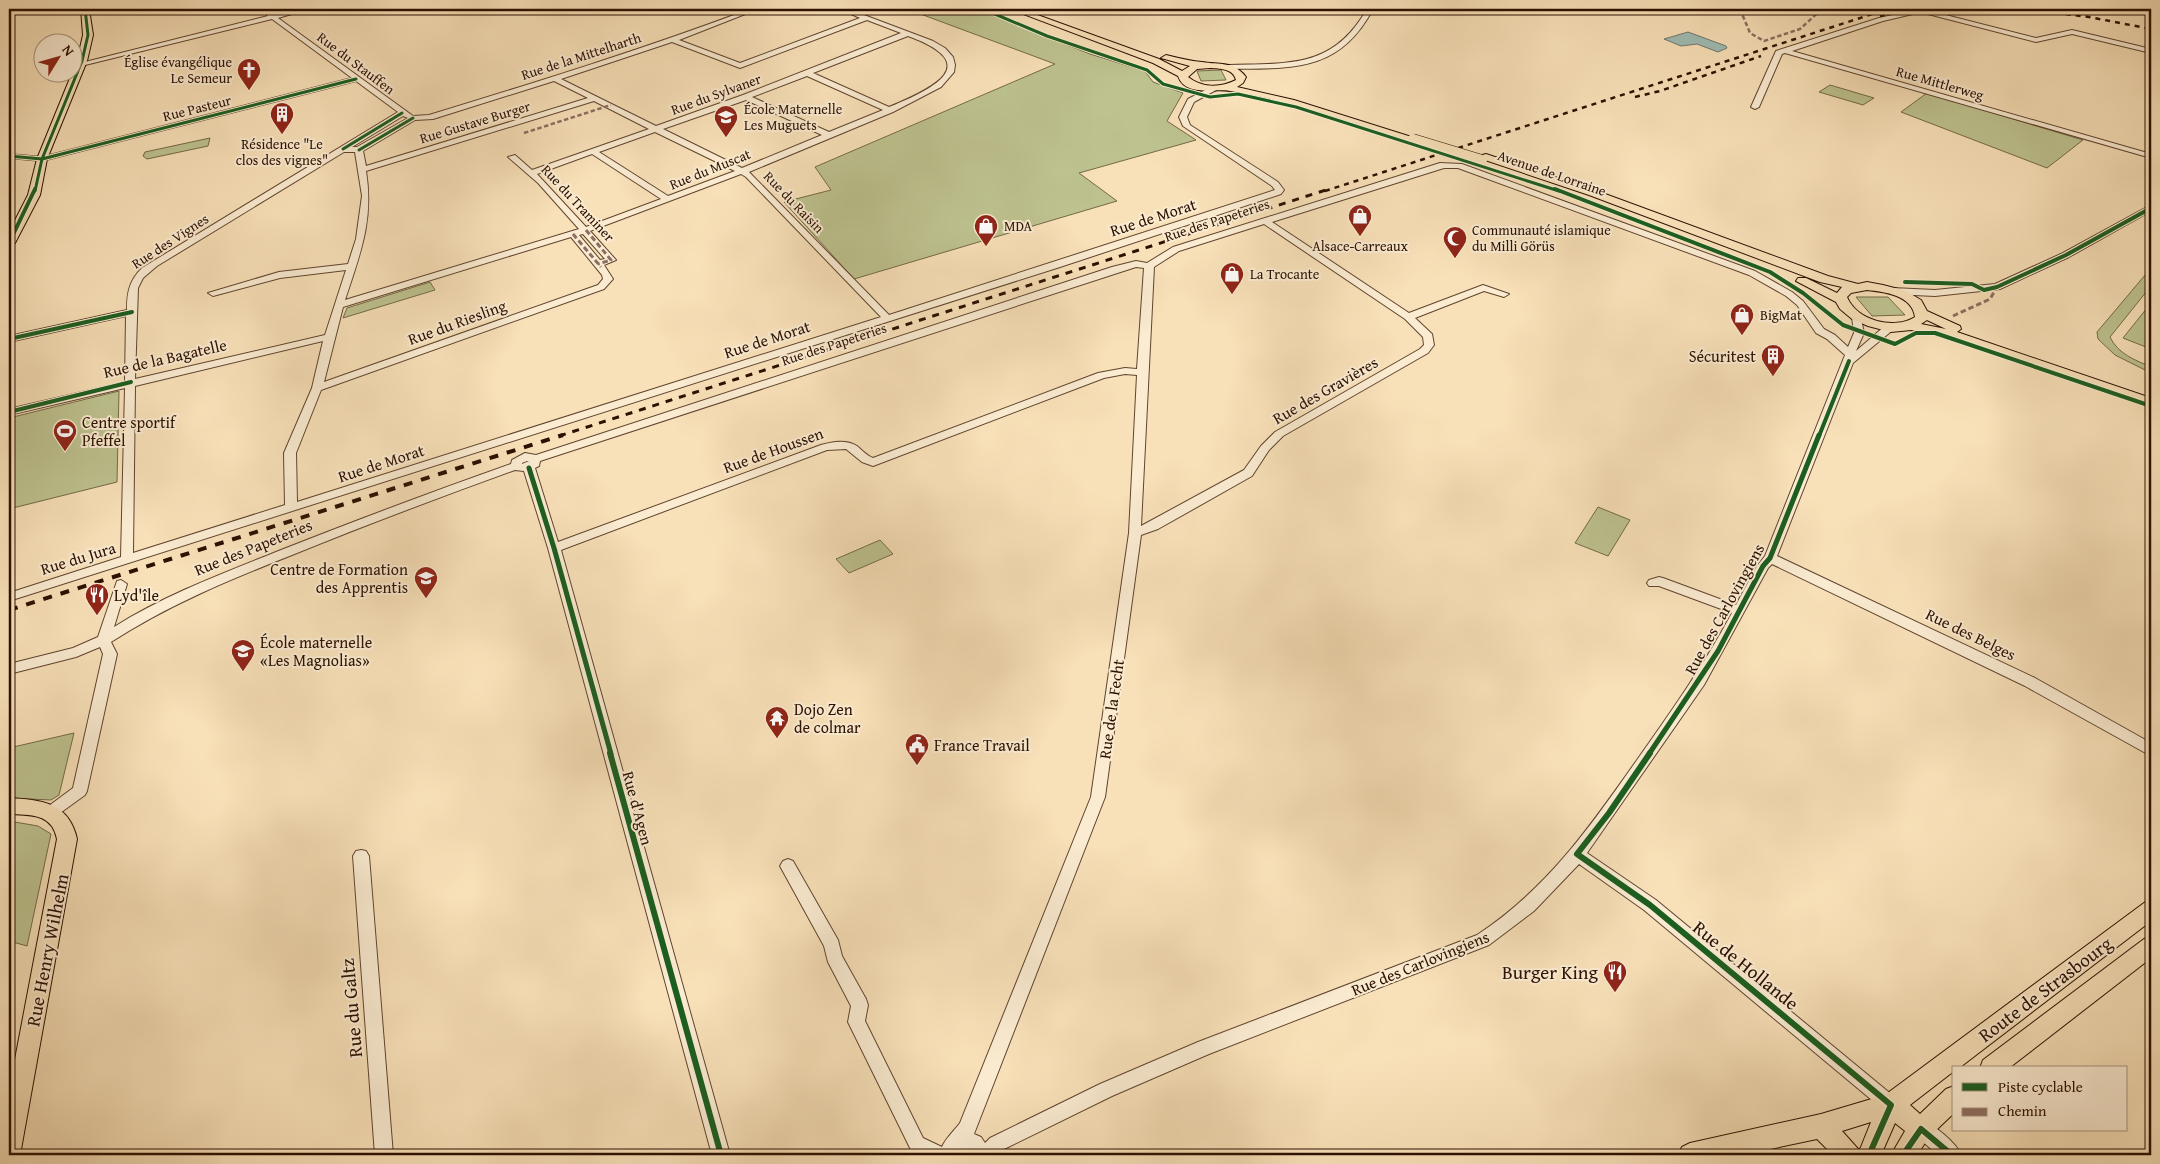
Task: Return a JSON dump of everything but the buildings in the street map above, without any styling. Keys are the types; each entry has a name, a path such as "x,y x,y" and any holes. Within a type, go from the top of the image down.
{"main road":[{"path":"82,60 88,35 86,9"},
{"path":"1014,9 1156,61 1183,75 1187,82 1192,85 1214,89 1227,87 1240,81 1240,76"},
{"path":"1030,9 1163,57 1201,65 1228,67"},
{"path":"1183,75 1188,69 1201,65"},
{"name":"Avenue de Lorraine","path":"1228,67 1240,76 1282,95 1593,193 1824,279 1855,287"},
{"path":"9,243 34,195 42,158 74,82"},
{"name":"Avenue de Lorraine","path":"1227,87 1290,102 1416,138"},
{"name":"Avenue de Lorraine","path":"1484,159 1754,260 1839,299"},
{"path":"2151,396 1953,329 1892,291 1879,288 1855,287 1840,293 1839,299 1847,311 1856,317 1890,327 1912,326 1949,334 2151,403"},
{"path":"1912,326 1922,318 1920,309"},
{"path":"9,806 30,807 51,812"},
{"name":"Rue Henry Wilhelm","path":"9,1152 66,856 67,830 64,824 51,812"},
{"name":"Route de Strasbourg","path":"1892,1104 2151,909"},
{"name":"Route de Strasbourg","path":"1995,1066 2151,946"},
{"path":"1903,1155 1921,1129 1952,1098"},
{"path":"1690,1155 1821,1126 1892,1104"},
{"path":"1892,1104 1921,1129"},
{"path":"1869,1155 1892,1104"},
{"path":"1821,1126 1849,1155"}],"street":[{"name":"Rue du Stauffen","path":"262,9 402,113 413,118"},
{"path":"82,64 306,9"},
{"name":"Rue de la Mittelharth","path":"413,118 430,117 555,78 673,40 755,9"},
{"name":"Rue du Muscat","path":"339,305 574,234 668,200 743,171 932,91 942,84 952,70 952,62 944,50 908,33 843,9"},
{"path":"1228,67 1295,65 1315,60 1346,40 1364,22 1370,9"},
{"path":"1754,107 1776,57 1785,51 1881,19 1915,12"},
{"path":"1930,13 2036,40 2072,32 2151,51"},
{"path":"673,40 740,66 866,18"},
{"name":"Rue du Sylvaner","path":"531,173 746,97 908,33"},
{"name":"Rue Mittlerweg","path":"1785,51 2151,156"},
{"path":"1240,76 1258,65"},
{"path":"807,73 890,110"},
{"name":"Rue du Raisin","path":"555,78 749,175 887,318"},
{"name":"Rue Pasteur","path":"9,156 42,158 356,79"},
{"name":"Rue de Morat","path":"128,560 1278,192 1280,190 1275,184 1187,126 1183,117 1191,101 1192,85"},
{"path":"1191,101 1214,89"},
{"path":"746,97 828,135"},
{"name":"Rue Gustave Burger","path":"362,170 596,98"},
{"name":"Rue des Vignes","path":"128,560 133,284 142,272 402,113"},
{"name":"Rue des Vignes","path":"329,159 360,154 413,118"},
{"path":"291,509 290,452 317,388 329,336 361,239 366,196 360,154 343,150"},
{"path":"593,151 668,200"},
{"name":"Rue du Traminer","path":"512,157 531,173 586,230 611,260 598,264"},
{"name":"Rue des Papeteries","path":"9,669 56,658 104,640 143,615 198,588 390,511 1115,269 1136,264 1149,266 1176,249 1267,222 1436,167 1459,166 1752,273 1789,294 1800,303 1820,331 1831,337 1849,358"},
{"path":"1892,291 1936,293 1997,287 2066,255 2151,208"},
{"name":"Rue des Gravières","path":"1135,532 1154,526 1236,481 1254,467 1265,448 1279,434 1424,351 1429,345 1428,336 1422,328 1408,317 1267,222"},
{"name":"Rue du Traminer","path":"574,234 606,274 606,283"},
{"path":"213,293 279,275 352,266"},
{"name":"Rue de la Fecht","path":"972,1146 1098,797 1135,532 1149,266"},
{"name":"Rue du Riesling","path":"317,388 601,287 606,283"},
{"path":"1408,317 1483,288 1504,294"},
{"path":"1920,309 1936,293"},
{"path":"9,339 132,312"},
{"path":"1831,337 1860,338 1861,332 1856,317"},
{"path":"1849,358 1856,357 1890,327"},
{"name":"Rue de la Bagatelle","path":"9,412 329,336"},
{"name":"Rue des Carlovingiens","path":"972,1146 1204,1048 1483,940 1503,928 1536,898 1577,854 1609,813 1718,651 1763,566 1770,558 1849,358 1860,338"},
{"name":"Rue de Houssen","path":"554,548 825,447 838,444 855,448 865,460 873,462 1102,375 1125,371 1142,372"},
{"name":"Rue d'Agen","path":"527,464 554,548 721,1155"},
{"name":"Rue des Belges","path":"1770,558 2030,682 2151,750"},
{"name":"Rue du Jura","path":"9,597 128,560"},
{"path":"1653,583 1659,581 1738,611"},
{"path":"51,812 80,791 110,654 104,640 121,584"},
{"name":"Rue de Hollande","path":"1577,854 1650,905 1892,1104"},
{"name":"Rue du Galtz","path":"361,856 384,1155"},
{"path":"788,866 832,945 834,958 860,1005 856,1022 917,1144 940,1155"},
{"path":"1921,1129 1952,1155"}],"green space":[{"path":"907,9 978,9 1090,54 1145,71 1153,82 1183,93 1167,121 1196,140 1079,173 1117,201 854,279 784,202 831,190 815,167 1055,64"},
{"path":"1221,70 1226,80 1201,81 1197,71"},
{"path":"1830,85 1874,98 1863,105 1819,92"},
{"path":"1927,93 2083,140 2047,168 1901,112"},
{"path":"210,138 208,146 147,159 143,156 145,152"},
{"path":"2151,268 2151,286 2110,337 2122,352 2151,367 2151,373 2115,355 2098,339 2097,332"},
{"path":"430,282 435,290 343,318 347,308"},
{"path":"1856,297 1888,297 1905,315 1872,316"},
{"path":"2151,303 2151,349 2123,338"},
{"name":"Centre sportif Pfeffel","path":"119,391 117,482 9,509 9,418"},
{"path":"1598,507 1630,520 1608,556 1575,543"},
{"path":"880,540 893,554 849,573 836,559"},
{"path":"74,733 59,795 51,800 9,798 9,748"},
{"path":"9,821 38,826 51,834 27,946 9,941"}],"water":[{"path":"1688,32 1727,48 1718,52 1697,44 1681,46 1664,39"}],"railway":[{"path":"1325,191 1888,9"},
{"path":"1880,16 1917,9"},
{"path":"2026,9 2089,17 2151,29"},
{"path":"1635,97 1660,91 1761,56"},
{"path":"559,436 1329,189"},
{"path":"9,610 563,435"}],"marked path":[{"path":"1740,9 1747,29 1754,37 1764,41 1800,29 1822,9"},
{"path":"524,133 611,105"},
{"path":"586,230 611,260 598,264"},
{"path":"573,234 601,267"},
{"path":"1953,316 1990,299 1997,287"}],"cycle path":[{"path":"9,243 34,195 42,159 82,61 88,35 85,9"},
{"path":"983,9 1047,36 1147,70 1163,84 1210,97 1238,94 1296,107 1478,163 1575,196 1770,272 1803,293 1843,325 1895,344 1916,333 1935,333 2151,406"},
{"path":"9,156 42,159 356,79"},
{"path":"343,149 402,113"},
{"path":"359,150 413,118"},
{"path":"1905,282 1972,284 1984,290 1997,287 2066,255 2151,208"},
{"path":"9,339 132,312"},
{"path":"1849,361 1770,558 1763,566 1718,651 1609,813 1577,854 1650,905 1891,1105 1869,1155"},
{"path":"9,412 131,382"},
{"path":"529,468 554,548 721,1155"},
{"path":"1903,1155 1921,1129 1952,1155"}],"place":[{"name":"Église évangélique Le Semeur","path":"249,91"},
{"name":"Résidence \"Le clos des vignes\"","path":"282,135"},
{"name":"École Maternelle Les Muguets","path":"726,138"},
{"name":"Alsace-Carreaux","path":"1360,237"},
{"name":"MDA","path":"986,247"},
{"name":"Communauté islamique du Milli Görüs","path":"1455,259"},
{"name":"La Trocante","path":"1232,295"},
{"name":"BigMat","path":"1742,336"},
{"name":"Sécuritest","path":"1773,377"},
{"name":"Centre sportif Pfeffel","path":"65,452"},
{"name":"Centre de Formation des Apprentis","path":"426,599"},
{"name":"Lyd'île","path":"97,616"},
{"name":"École maternelle «Les Magnolias»","path":"243,672"},
{"name":"Dojo Zen de colmar","path":"777,739"},
{"name":"France Travail","path":"917,766"},
{"name":"Burger King","path":"1615,993"}]}
